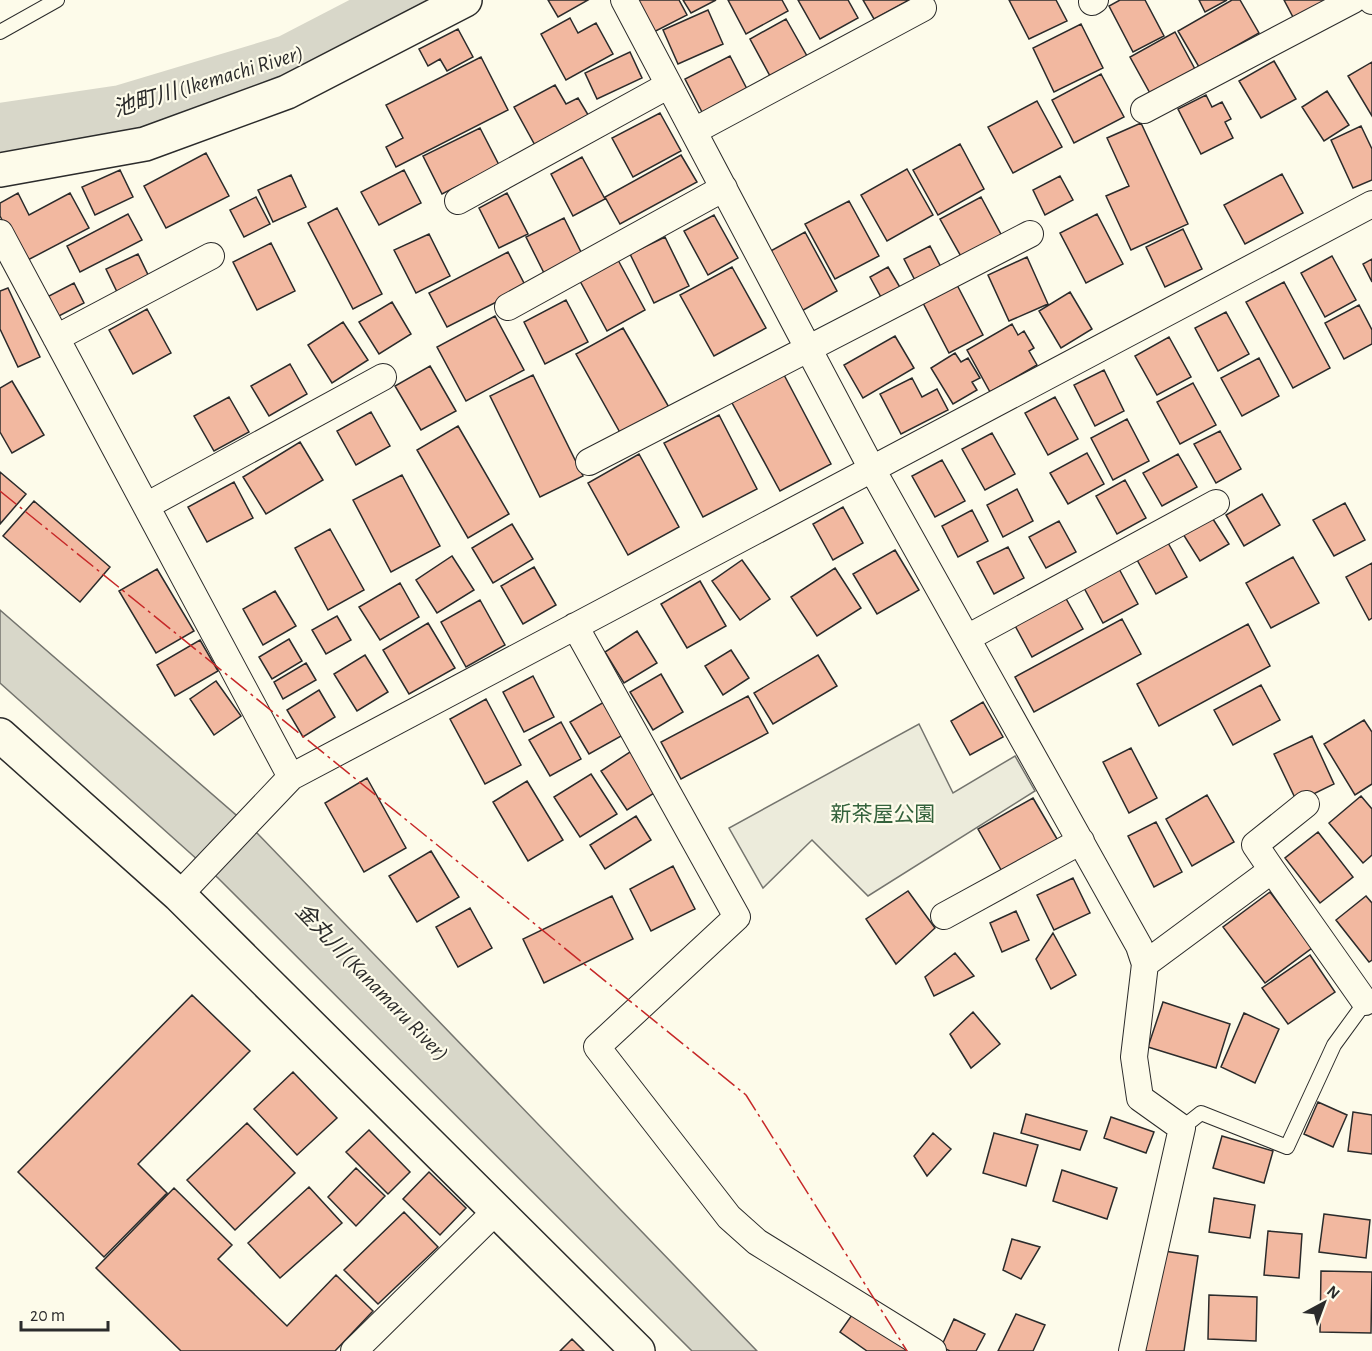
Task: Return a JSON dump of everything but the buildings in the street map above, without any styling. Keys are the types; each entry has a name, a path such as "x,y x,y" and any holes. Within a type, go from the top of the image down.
{"street":[{"path":"0,170 145,144 287,92 465,0"},
{"path":"624,0 872,469 1139,946 1145,964 1134,1057 1140,1098 1182,1128 1132,1351"},
{"path":"1144,110 1353,0"},
{"path":"694,131 923,8"},
{"path":"458,201 669,85"},
{"path":"508,307 723,188"},
{"path":"179,895 291,777 1372,204"},
{"path":"0,232 291,777"},
{"path":"589,462 1030,234"},
{"path":"56,338 211,256"},
{"path":"146,506 382,377"},
{"path":"967,638 1216,503"},
{"path":"575,626 737,917 597,1047 729,1217 756,1242 933,1351"},
{"path":"0,735 179,895 638,1351"},
{"path":"1306,804 1255,845 1369,998"},
{"path":"944,916 1081,841"},
{"path":"1145,964 1272,870"},
{"path":"354,1351 497,1210"}],"lane":[{"path":"0,32 57,0"},
{"path":"1182,1128 1201,1113 1287,1147 1334,1045 1369,998"}],"green space":[{"name":"新茶屋公園","path":"919,724 953,793 1015,756 1035,791 868,896 812,840 763,888 729,828"}],"water":[{"name":"金丸川 (Kanamaru River)","path":"0,610 258,834 757,1351 692,1351 218,878 0,683"}],"waterway":[{"name":"池町川 (Ikemachi River)","path":"0,129 122,111 288,61 406,0"}],"power":[{"path":"0,491 746,1095 907,1351"}]}
